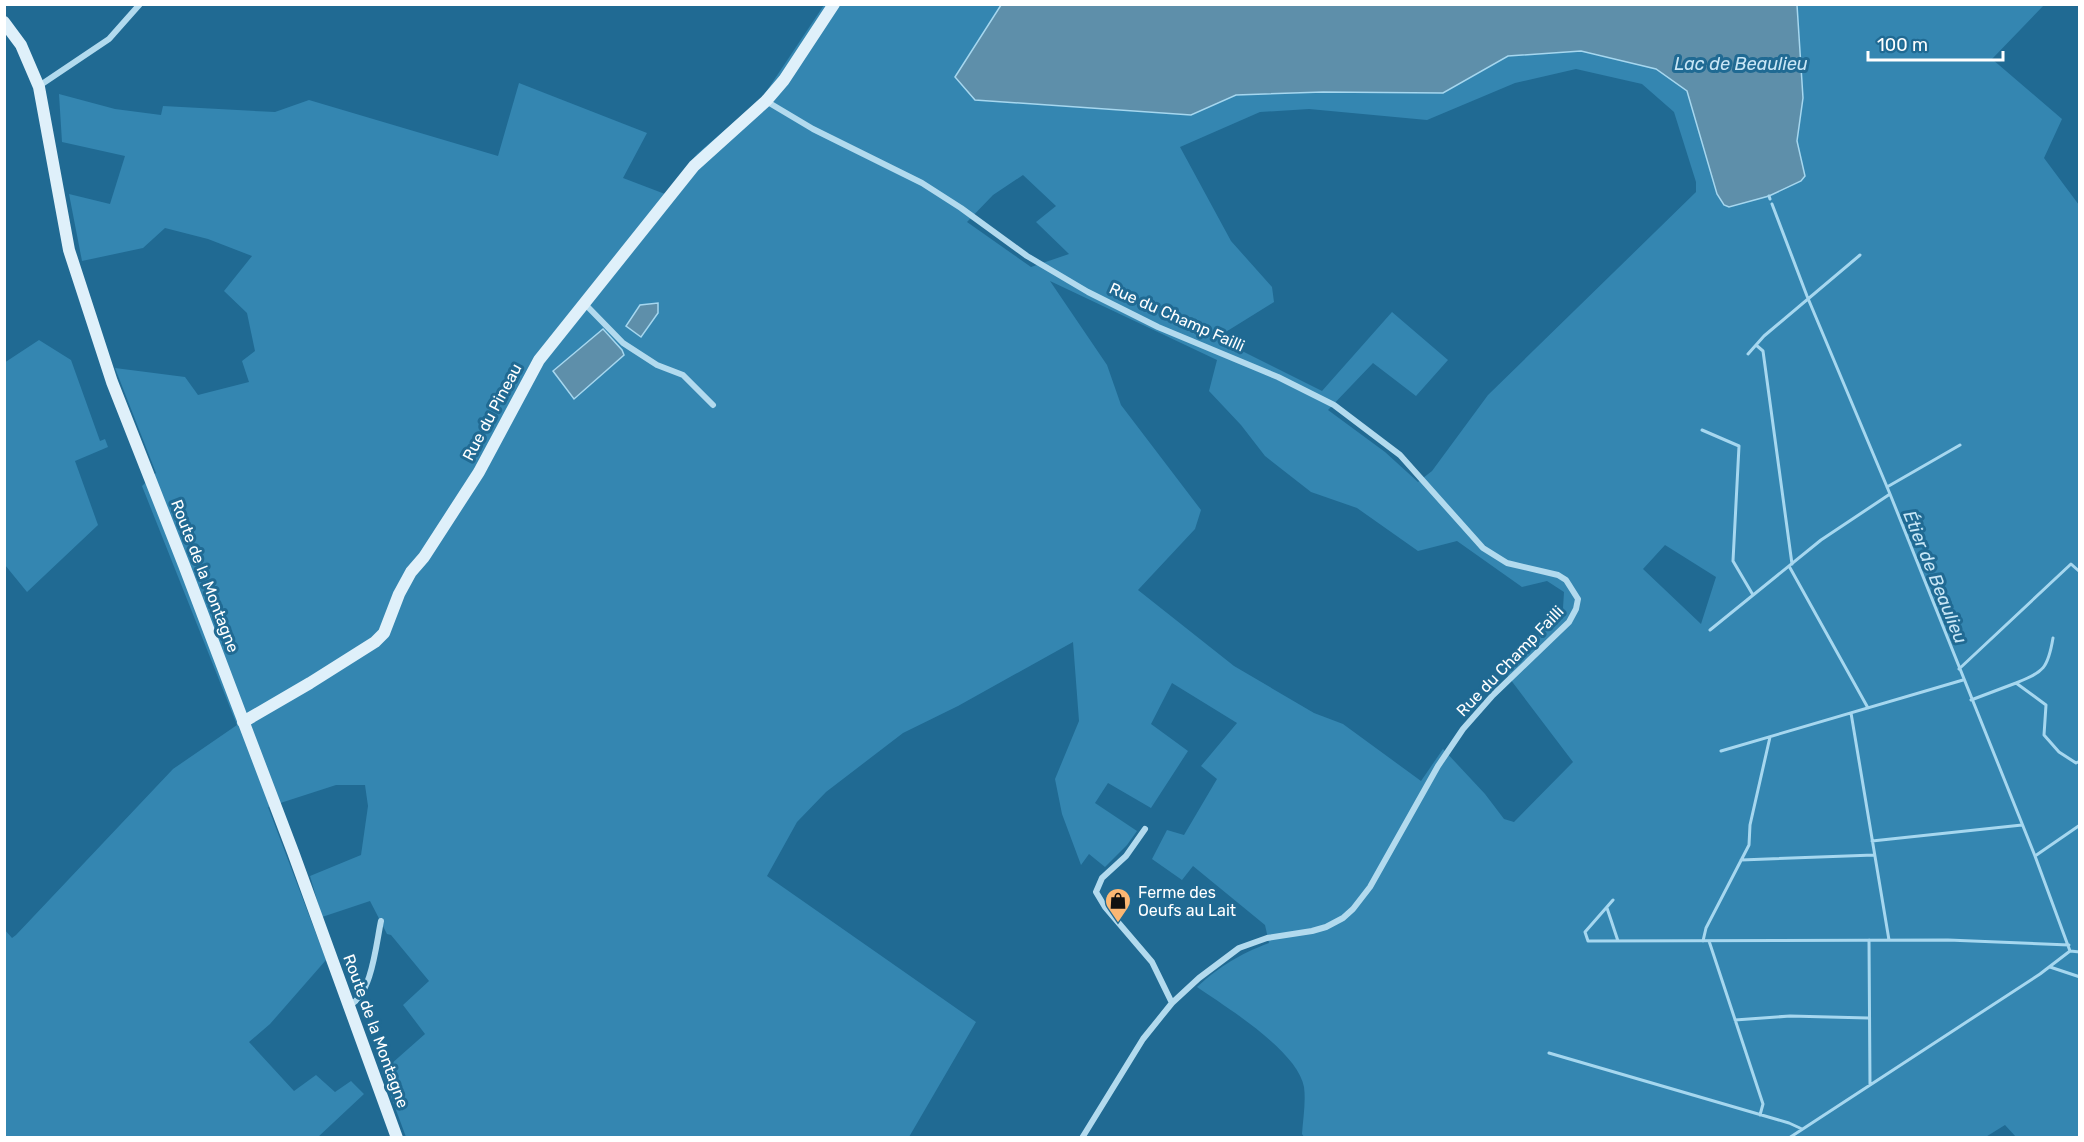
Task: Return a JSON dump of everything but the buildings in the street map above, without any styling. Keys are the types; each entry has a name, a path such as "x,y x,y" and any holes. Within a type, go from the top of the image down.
{"street":[{"path":"39,87 109,39 141,4"},
{"name":"Rue du Pineau","path":"243,722 375,642 384,633 399,594 411,572 424,557 479,472 539,360 694,166 766,101 784,80 834,4"},
{"name":"Route de la Montagne","path":"4,22 21,45 39,87 69,250 122,410 184,565 350,1005 397,1137"},
{"name":"Rue du Champ Failli","path":"766,101 813,129 922,183 1027,256 1071,283 1158,327 1278,377 1334,405 1400,455 1483,548 1508,562 1558,575 1572,587 1578,599 1569,622 1493,695 1463,729 1438,766 1370,887 1353,909 1343,918 1326,927 1267,938 1239,948 1221,960 1172,1003 1143,1039 1082,1137"},
{"path":"583,303 623,343 657,365 683,375 713,405"},
{"path":"1145,830 1126,856 1101,878 1096,892 1105,907 1152,962 1172,1003"},
{"path":"350,1005 360,996 371,972 381,921"}],"shaded area":[{"path":"824,5 1001,5 955,77 975,100 1191,115 1236,95 1323,92 1443,93 1508,56 1581,51 1657,69 1687,91 1717,194 1769,196 1801,181 1805,176 1797,141 1803,98 1797,5 2044,5 1992,59 2062,119 2044,158 2079,205 2079,1137 2016,1137 2005,1125 1984,1138 1304,1137 1302,1134 1304,1087 1299,1073 1289,1059 1259,1031 1197,987 1231,961 1269,943 1265,925 1193,866 1182,880 1152,859 1167,830 1184,835 1217,779 1201,766 1237,723 1172,683 1151,724 1188,751 1151,808 1108,783 1095,803 1137,831 1127,845 1105,867 1089,854 1081,865 1062,814 1055,779 1079,721 1073,642 958,706 903,733 826,792 797,822 767,876 976,1022 909,1137 406,1137 382,1072 425,1034 403,1005 429,981 391,935 387,934 370,901 322,917 310,876 361,855 368,806 365,785 336,785 268,807 326,960 270,1024 249,1042 294,1091 316,1075 335,1092 351,1081 364,1094 318,1137 5,1137 4,929 12,938 16,935 173,769 237,725 142,486 156,473 115,368 185,377 198,395 249,382 242,361 255,351 247,313 224,291 252,256 208,239 165,228 143,248 82,261 69,194 110,204 125,156 62,142 59,94 115,109 161,115 163,106 275,112 309,100 498,156 519,83 647,133 623,178 665,194 697,154 762,98","holes":["1576,69 1642,84 1674,112 1696,182 1696,192 1488,395 1432,471 1418,482 1385,452 1328,410 1373,363 1416,396 1448,360 1392,312 1322,391 1216,338 1274,302 1272,287 1231,241 1180,147 1260,112 1309,109 1427,120 1515,83","1023,175 1056,206 1036,222 1069,254 1031,267 967,222 993,195","1050,281 1217,360 1209,391 1241,425 1265,456 1311,492 1357,508 1418,551 1457,541 1522,587 1547,581 1564,592 1563,608 1504,671 1573,762 1514,822 1504,819 1485,794 1443,749 1421,781 1343,724 1314,713 1234,666 1138,590 1195,529 1201,510 1121,405 1107,365","1665,545 1716,577 1701,624 1643,569"]},
{"path":"39,340 71,360 100,441 105,439 108,447 75,461 98,525 27,592 5,565 4,363"}],"water":[{"name":"Lac de Beaulieu","path":"1001,5 1797,5 1803,98 1797,141 1805,176 1801,181 1769,196 1729,207 1724,205 1717,194 1687,91 1656,69 1581,51 1508,56 1443,93 1323,92 1236,95 1191,115 975,100 955,77"},
{"path":"658,303 658,313 641,337 626,326 640,305"},
{"path":"603,329 624,355 574,399 553,371"}],"waterway":[{"name":"Étier de Beaulieu","path":"1772,204 1807,296 1890,494 2035,856 2070,951 2080,952"},
{"path":"1748,354 1764,336 1860,255"},
{"path":"1756,345 1763,351 1792,564"},
{"path":"1702,430 1739,446 1733,561 1753,595"},
{"path":"1887,487 1960,445"},
{"path":"1710,630 1821,540 1890,494"},
{"path":"1959,669 2071,564 2080,572"},
{"path":"1789,566 1868,708"},
{"path":"2016,683 2033,676 2043,668 2049,656 2053,638"},
{"path":"1721,751 1963,680"},
{"path":"1971,700 2016,683 2046,705 2044,735 2059,752 2076,763 2080,761"},
{"path":"1851,713 1889,940"},
{"path":"1703,941 1706,928 1749,845 1750,825 1770,737"},
{"path":"1872,841 2022,825"},
{"path":"2035,856 2080,825"},
{"path":"1741,860 1874,855"},
{"path":"1613,900 1585,932 1588,941 1948,940 2069,945"},
{"path":"1607,908 1618,941"},
{"path":"1869,940 1870,1085"},
{"path":"1709,941 1763,1104 1760,1115"},
{"path":"1789,1138 2040,974 2070,951"},
{"path":"2050,967 2080,977"},
{"path":"1735,1020 1790,1016 1868,1018"},
{"path":"1549,1053 1789,1123 1802,1129"}],"place":[{"name":"Ferme des Oeufs au Lait","path":"1118,924"}]}
